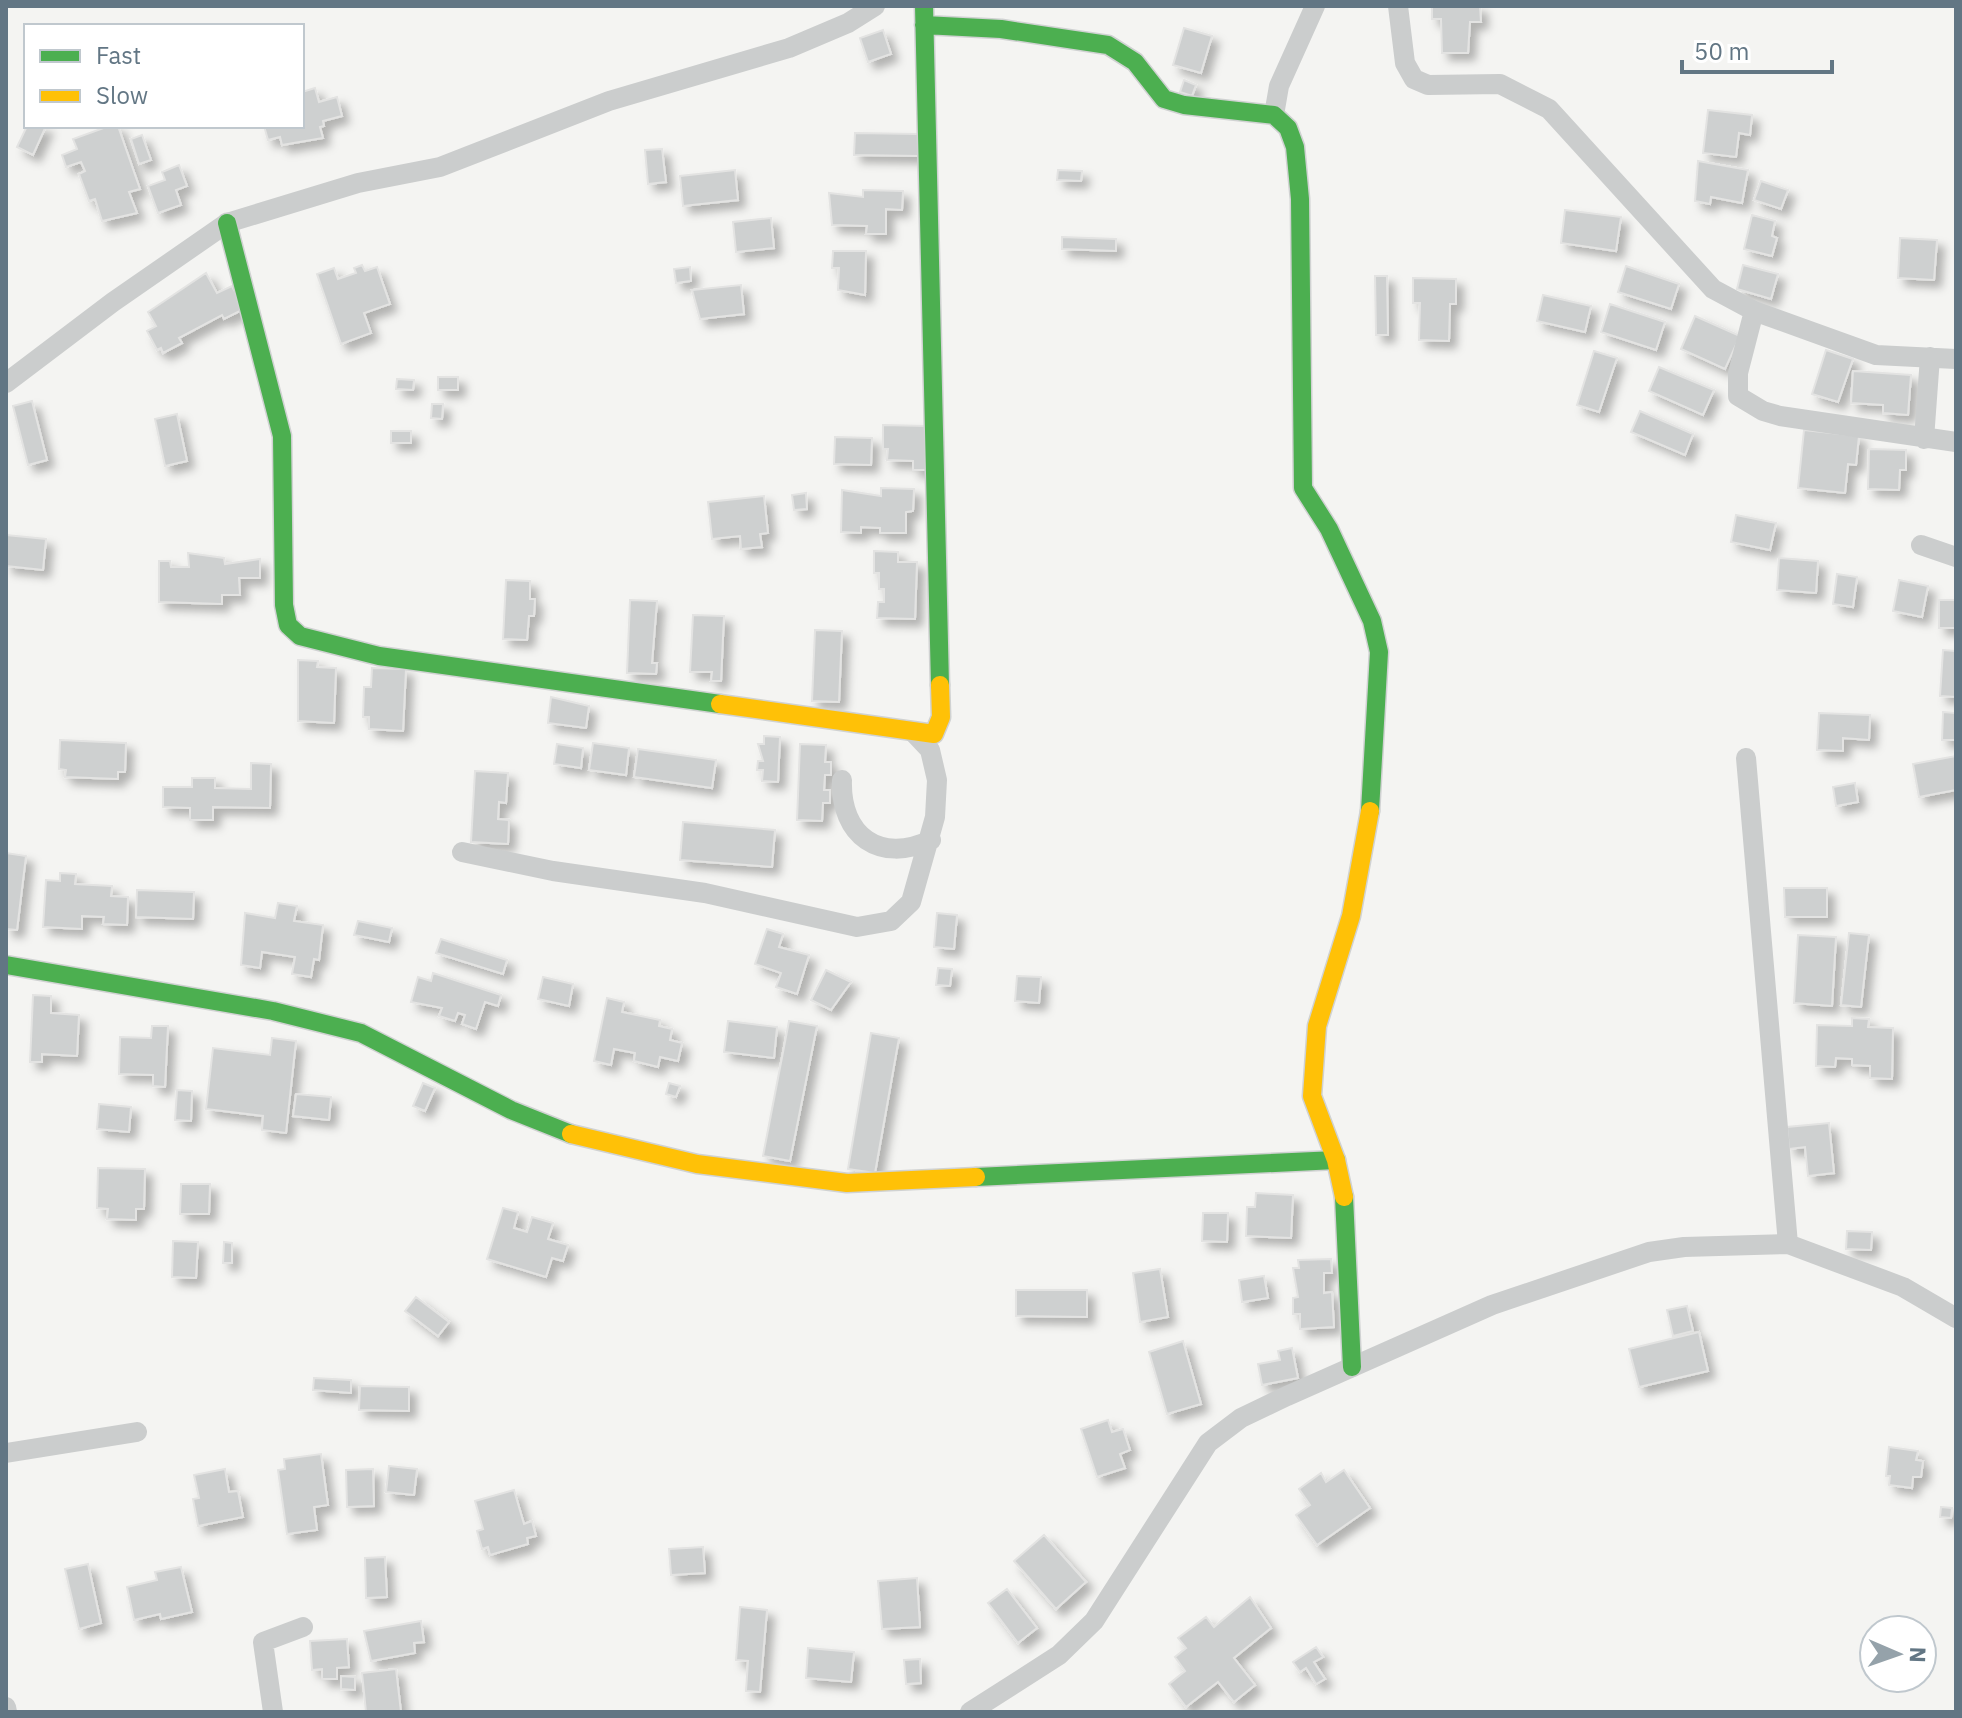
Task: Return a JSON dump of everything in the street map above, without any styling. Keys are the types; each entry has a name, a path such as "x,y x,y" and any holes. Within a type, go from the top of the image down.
{"street":[{"path":"6,383 113,302 227,223 358,183 452,163 609,101 789,48 848,23 875,6"},
{"path":"1274,115 1279,86 1315,6"},
{"path":"1398,6 1405,63 1414,79 1428,85 1500,84 1541,104 1713,289 1754,311 1876,355 1956,359"},
{"path":"227,223 282,436 284,605 288,625 300,636 379,656 934,734 940,726 941,717 924,15 1108,45 1135,62 1164,99 1184,105 1274,115 1288,128 1295,147 1300,199 1303,488 1329,529 1372,621 1379,652 1374,782 1365,850 1351,916 1324,994 1317,1026 1312,1096 1336,1160 1350,1232 1352,1367"},
{"path":"1754,311 1738,373 1738,396 1763,411 1780,416 1956,442"},
{"path":"1924,439 1930,357"},
{"path":"1921,545 1956,557"},
{"path":"462,852 553,871 705,893 857,927 891,921 911,902 931,840 937,780 930,750 913,732"},
{"path":"1746,758 1788,1244"},
{"path":"842,780 841,800 847,819 859,834 875,845 894,850 914,848 931,840"},
{"path":"6,965 273,1011 361,1033 511,1110 564,1132 697,1164 847,1183 1336,1160"},
{"path":"970,1712 1059,1655 1094,1621 1208,1443 1241,1418 1492,1305 1649,1252 1684,1247 1788,1244 1903,1287 1956,1318"},
{"path":"6,1453 137,1432"},
{"path":"273,1712 263,1642 303,1627"}],"building":[{"path":"1432,6 1480,6 1481,22 1470,22 1468,53 1442,53 1441,19 1432,19"},
{"path":"1184,28 1212,36 1201,73 1173,65"},
{"path":"883,30 891,54 868,62 860,38"},
{"path":"1184,80 1196,85 1192,96 1180,92"},
{"path":"315,88 319,102 337,97 342,116 323,121 324,126 320,127 323,138 282,145 280,137 268,140 265,128 304,128 304,91"},
{"path":"1708,110 1752,115 1750,135 1739,133 1736,157 1703,153"},
{"path":"26,128 45,128 33,155 17,147"},
{"path":"103,128 119,128 140,189 129,192 137,213 102,221 95,199 89,201 79,174 85,171 81,162 66,167 62,155 77,149 73,139"},
{"path":"855,133 919,134 919,156 854,155"},
{"path":"142,135 151,160 139,164 131,139"},
{"path":"662,149 666,182 648,184 645,150"},
{"path":"1698,161 1748,170 1742,203 1711,197 1710,204 1695,201"},
{"path":"179,165 187,186 176,190 181,205 158,213 148,186 165,180 162,172"},
{"path":"735,170 738,200 683,206 680,176"},
{"path":"1058,170 1082,171 1081,181 1057,180"},
{"path":"1761,181 1788,190 1781,209 1754,200"},
{"path":"863,190 903,191 902,210 886,209 886,234 866,234 867,226 832,225 829,193 863,197"},
{"path":"1565,210 1621,217 1616,251 1561,243"},
{"path":"1752,215 1775,221 1772,236 1777,238 1772,256 1744,249"},
{"path":"771,218 774,248 736,252 733,222"},
{"path":"1062,237 1116,239 1116,251 1062,249"},
{"path":"1900,238 1937,240 1934,280 1898,278"},
{"path":"833,251 866,251 865,295 838,290 839,268 832,268"},
{"path":"362,265 365,271 377,267 390,304 364,313 371,333 341,344 317,274 334,268 338,279 356,273 354,268"},
{"path":"1743,265 1778,274 1771,299 1737,289"},
{"path":"1626,266 1679,284 1671,309 1618,292"},
{"path":"690,267 691,281 676,283 674,269"},
{"path":"206,273 217,293 232,286 244,309 224,319 222,315 179,338 182,343 163,353 161,348 157,350 147,331 156,326 148,312"},
{"path":"1375,276 1387,276 1388,335 1376,335"},
{"path":"1413,278 1456,279 1456,304 1450,304 1449,341 1419,340 1420,303 1413,303"},
{"path":"741,285 744,314 700,319 692,290"},
{"path":"1543,295 1591,306 1585,332 1537,321"},
{"path":"1610,304 1665,322 1656,350 1601,332"},
{"path":"1695,316 1740,336 1725,369 1681,349"},
{"path":"1826,350 1853,359 1838,402 1812,394"},
{"path":"1594,351 1617,358 1599,412 1577,405"},
{"path":"1659,367 1714,390 1703,415 1649,391"},
{"path":"1853,371 1911,375 1908,415 1883,413 1883,405 1851,403"},
{"path":"438,377 458,377 458,390 438,390"},
{"path":"397,379 414,380 413,390 396,389"},
{"path":"32,401 47,460 28,465 13,406"},
{"path":"432,404 443,404 442,419 431,418"},
{"path":"1640,411 1693,434 1685,455 1631,432"},
{"path":"177,414 187,461 165,466 155,419"},
{"path":"883,425 928,426 932,470 913,470 913,461 887,460 888,449 883,449"},
{"path":"1804,430 1859,436 1856,465 1848,464 1845,493 1798,488"},
{"path":"391,431 411,431 411,443 391,443"},
{"path":"835,437 872,438 871,465 834,464"},
{"path":"1869,449 1906,450 1906,470 1900,470 1899,490 1868,489"},
{"path":"881,488 914,489 913,511 906,512 906,533 880,533 880,528 861,527 861,533 841,532 842,490 881,496"},
{"path":"806,493 807,509 794,510 792,495"},
{"path":"764,496 768,533 760,534 762,547 741,549 740,536 712,539 708,502"},
{"path":"1736,515 1776,523 1770,550 1731,542"},
{"path":"6,535 46,539 43,570 6,566"},
{"path":"874,551 898,552 898,562 917,562 915,619 877,618 878,602 884,602 884,589 879,589 879,573 874,573"},
{"path":"188,553 224,558 225,564 260,559 260,578 239,578 240,595 222,595 222,604 159,602 159,561 170,561 171,567 189,567"},
{"path":"1779,558 1818,561 1816,593 1777,590"},
{"path":"1837,574 1857,577 1853,607 1833,604"},
{"path":"506,580 530,581 530,599 535,599 534,616 529,616 527,640 503,639"},
{"path":"1899,580 1928,586 1922,617 1893,611"},
{"path":"630,600 657,601 652,663 657,663 656,674 627,673"},
{"path":"1939,600 1956,600 1956,628 1939,628"},
{"path":"693,615 724,616 721,681 711,681 712,672 690,672"},
{"path":"815,630 842,631 839,702 812,701"},
{"path":"1943,650 1956,651 1956,697 1940,696"},
{"path":"298,660 318,661 317,667 336,668 334,723 298,721"},
{"path":"372,668 406,669 403,731 369,729 369,717 363,717 364,687 371,687"},
{"path":"551,697 589,706 586,728 548,723"},
{"path":"1943,712 1956,713 1956,740 1942,740"},
{"path":"1819,713 1870,715 1869,740 1843,738 1843,751 1817,750"},
{"path":"764,736 780,737 778,782 762,781 763,770 757,770 758,761 763,761 758,744 764,744"},
{"path":"60,740 126,743 125,772 118,772 118,779 65,777 66,770 59,769"},
{"path":"593,743 629,748 626,775 589,770"},
{"path":"557,744 583,748 581,768 554,764"},
{"path":"800,744 826,745 825,762 831,762 831,775 825,775 824,790 830,790 830,803 823,803 822,821 797,820"},
{"path":"638,749 716,760 712,788 634,777"},
{"path":"1956,756 1956,790 1919,797 1913,764"},
{"path":"251,763 271,764 270,808 213,807 213,820 190,820 190,808 163,807 163,787 192,787 192,778 215,778 215,788 251,789"},
{"path":"475,771 508,773 506,803 499,802 498,819 509,820 508,844 471,842"},
{"path":"1855,783 1858,802 1836,806 1833,787"},
{"path":"683,822 775,830 772,867 680,860"},
{"path":"6,853 26,856 17,930 6,929"},
{"path":"60,873 76,874 75,884 112,886 111,896 128,897 127,925 103,924 104,917 82,916 82,929 43,927 46,880 60,881"},
{"path":"1784,888 1827,888 1827,917 1785,917"},
{"path":"137,890 194,892 193,919 136,917"},
{"path":"278,903 297,906 294,921 323,925 319,960 314,959 311,977 292,974 295,957 262,952 260,968 241,965 245,913 275,918"},
{"path":"937,913 957,915 954,949 934,947"},
{"path":"358,921 392,928 389,942 354,935"},
{"path":"767,929 783,934 779,947 809,955 797,994 776,987 781,973 755,964"},
{"path":"1849,933 1869,935 1861,1007 1841,1005"},
{"path":"1798,935 1836,937 1832,1006 1794,1003"},
{"path":"441,939 507,960 503,974 436,953"},
{"path":"938,968 952,969 950,986 936,985"},
{"path":"826,970 851,982 831,1010 811,1000"},
{"path":"433,973 501,995 498,1006 485,1002 476,1029 462,1024 465,1015 458,1013 455,1021 439,1016 442,1008 411,1002 418,977 431,981"},
{"path":"1017,976 1041,977 1039,1003 1015,1001"},
{"path":"543,977 573,984 569,1006 538,999"},
{"path":"33,995 51,996 51,1013 79,1015 77,1056 42,1054 42,1062 30,1062"},
{"path":"607,998 624,1002 622,1012 660,1020 659,1026 672,1029 670,1040 682,1043 678,1061 660,1057 658,1067 634,1061 635,1053 614,1049 611,1065 594,1061"},
{"path":"1852,1018 1869,1019 1868,1027 1893,1028 1892,1079 1870,1078 1870,1066 1852,1065 1852,1059 1836,1058 1835,1067 1816,1066 1817,1025 1852,1026"},
{"path":"728,1021 777,1027 774,1058 724,1052"},
{"path":"789,1021 817,1026 790,1161 763,1156"},
{"path":"152,1026 168,1026 165,1087 153,1086 153,1075 119,1074 120,1037 151,1038"},
{"path":"871,1033 899,1038 875,1173 848,1169"},
{"path":"272,1038 296,1041 286,1133 262,1130 263,1116 206,1109 213,1048 270,1055"},
{"path":"423,1083 435,1088 425,1111 413,1106"},
{"path":"669,1083 680,1086 676,1097 666,1094"},
{"path":"177,1090 192,1091 191,1121 175,1120"},
{"path":"296,1094 331,1097 329,1120 293,1116"},
{"path":"99,1104 131,1107 129,1132 97,1129"},
{"path":"1829,1123 1834,1173 1808,1176 1805,1147 1789,1149 1787,1127"},
{"path":"98,1168 145,1169 144,1209 136,1209 136,1220 107,1219 108,1209 97,1208"},
{"path":"181,1184 210,1184 209,1214 180,1214"},
{"path":"1256,1193 1293,1195 1291,1238 1246,1236 1247,1207 1255,1207"},
{"path":"503,1208 518,1212 514,1228 527,1232 532,1217 553,1223 548,1239 568,1245 563,1261 552,1258 546,1277 487,1259"},
{"path":"1203,1213 1228,1213 1227,1242 1202,1241"},
{"path":"1847,1231 1872,1232 1871,1250 1846,1249"},
{"path":"173,1241 198,1242 196,1278 172,1277"},
{"path":"224,1242 232,1243 232,1263 223,1263"},
{"path":"1331,1259 1332,1273 1324,1273 1324,1293 1332,1292 1334,1327 1300,1329 1300,1314 1293,1314 1293,1298 1298,1297 1293,1268 1299,1268 1298,1260"},
{"path":"1160,1269 1168,1317 1140,1322 1133,1273"},
{"path":"1264,1276 1268,1298 1242,1302 1239,1280"},
{"path":"1016,1290 1087,1290 1087,1317 1016,1316"},
{"path":"416,1297 449,1322 438,1336 405,1311"},
{"path":"1687,1306 1693,1331 1673,1336 1667,1310"},
{"path":"1699,1332 1708,1371 1639,1387 1629,1349"},
{"path":"1183,1341 1201,1404 1167,1414 1149,1352"},
{"path":"1292,1348 1298,1378 1262,1385 1258,1364 1280,1360 1278,1351"},
{"path":"314,1378 351,1380 351,1393 313,1390"},
{"path":"360,1386 409,1387 409,1411 359,1410"},
{"path":"1108,1420 1112,1432 1123,1429 1130,1450 1120,1454 1125,1468 1097,1477 1081,1429"},
{"path":"1889,1447 1918,1451 1916,1460 1923,1461 1921,1477 1913,1477 1912,1488 1889,1485 1890,1476 1886,1476"},
{"path":"321,1454 328,1505 314,1507 317,1530 287,1534 278,1470 285,1469 284,1459"},
{"path":"389,1466 417,1469 414,1495 386,1492"},
{"path":"225,1469 229,1492 238,1491 243,1517 198,1526 193,1499 199,1498 194,1475"},
{"path":"373,1469 374,1506 347,1507 346,1470"},
{"path":"1344,1470 1370,1508 1317,1545 1296,1515 1310,1505 1299,1489 1321,1473 1326,1482"},
{"path":"514,1490 524,1524 532,1521 536,1536 527,1538 528,1544 490,1555 488,1547 482,1549 477,1531 483,1529 475,1501"},
{"path":"1941,1507 1952,1508 1951,1518 1940,1517"},
{"path":"1044,1535 1086,1582 1056,1609 1014,1561"},
{"path":"703,1547 705,1573 671,1575 669,1549"},
{"path":"385,1557 387,1597 366,1598 365,1558"},
{"path":"88,1564 101,1623 79,1629 65,1569"},
{"path":"181,1567 192,1612 161,1619 160,1614 134,1620 127,1587 157,1580 155,1572"},
{"path":"917,1578 920,1627 882,1629 878,1581"},
{"path":"1007,1589 1037,1628 1018,1643 988,1603"},
{"path":"1250,1597 1271,1628 1234,1658 1255,1685 1234,1702 1218,1682 1186,1707 1169,1684 1185,1671 1175,1657 1186,1648 1178,1638 1206,1617 1214,1627"},
{"path":"740,1607 767,1610 760,1692 746,1691 748,1661 736,1660"},
{"path":"421,1621 424,1642 414,1643 415,1653 371,1661 364,1631"},
{"path":"347,1639 349,1667 337,1668 337,1679 322,1679 322,1669 312,1670 310,1641"},
{"path":"1316,1647 1323,1657 1314,1662 1325,1679 1316,1684 1306,1668 1300,1672 1293,1662"},
{"path":"808,1648 854,1652 851,1682 806,1678"},
{"path":"920,1659 921,1683 906,1684 904,1660"},
{"path":"396,1669 401,1712 366,1712 362,1673"},
{"path":"341,1676 355,1677 355,1690 341,1689"}],"traffic: fast":[{"path":"924,6 940,685"},
{"path":"924,25 1001,29 1108,45 1135,62 1164,99 1184,105 1274,115 1288,128 1295,147 1300,199 1303,488 1329,529 1372,621 1379,652 1370,811"},
{"path":"227,223 282,436 284,605 288,625 300,636 379,656 720,704"},
{"path":"6,965 273,1011 361,1033 511,1110 571,1134"},
{"path":"976,1177 1336,1160"},
{"path":"1344,1197 1352,1367"}],"traffic: slow":[{"path":"720,704 934,734 941,717 940,685"},
{"path":"1344,1197 1336,1160 1312,1096 1317,1026 1351,916 1370,811"},
{"path":"571,1134 697,1164 847,1183 976,1177"}]}
